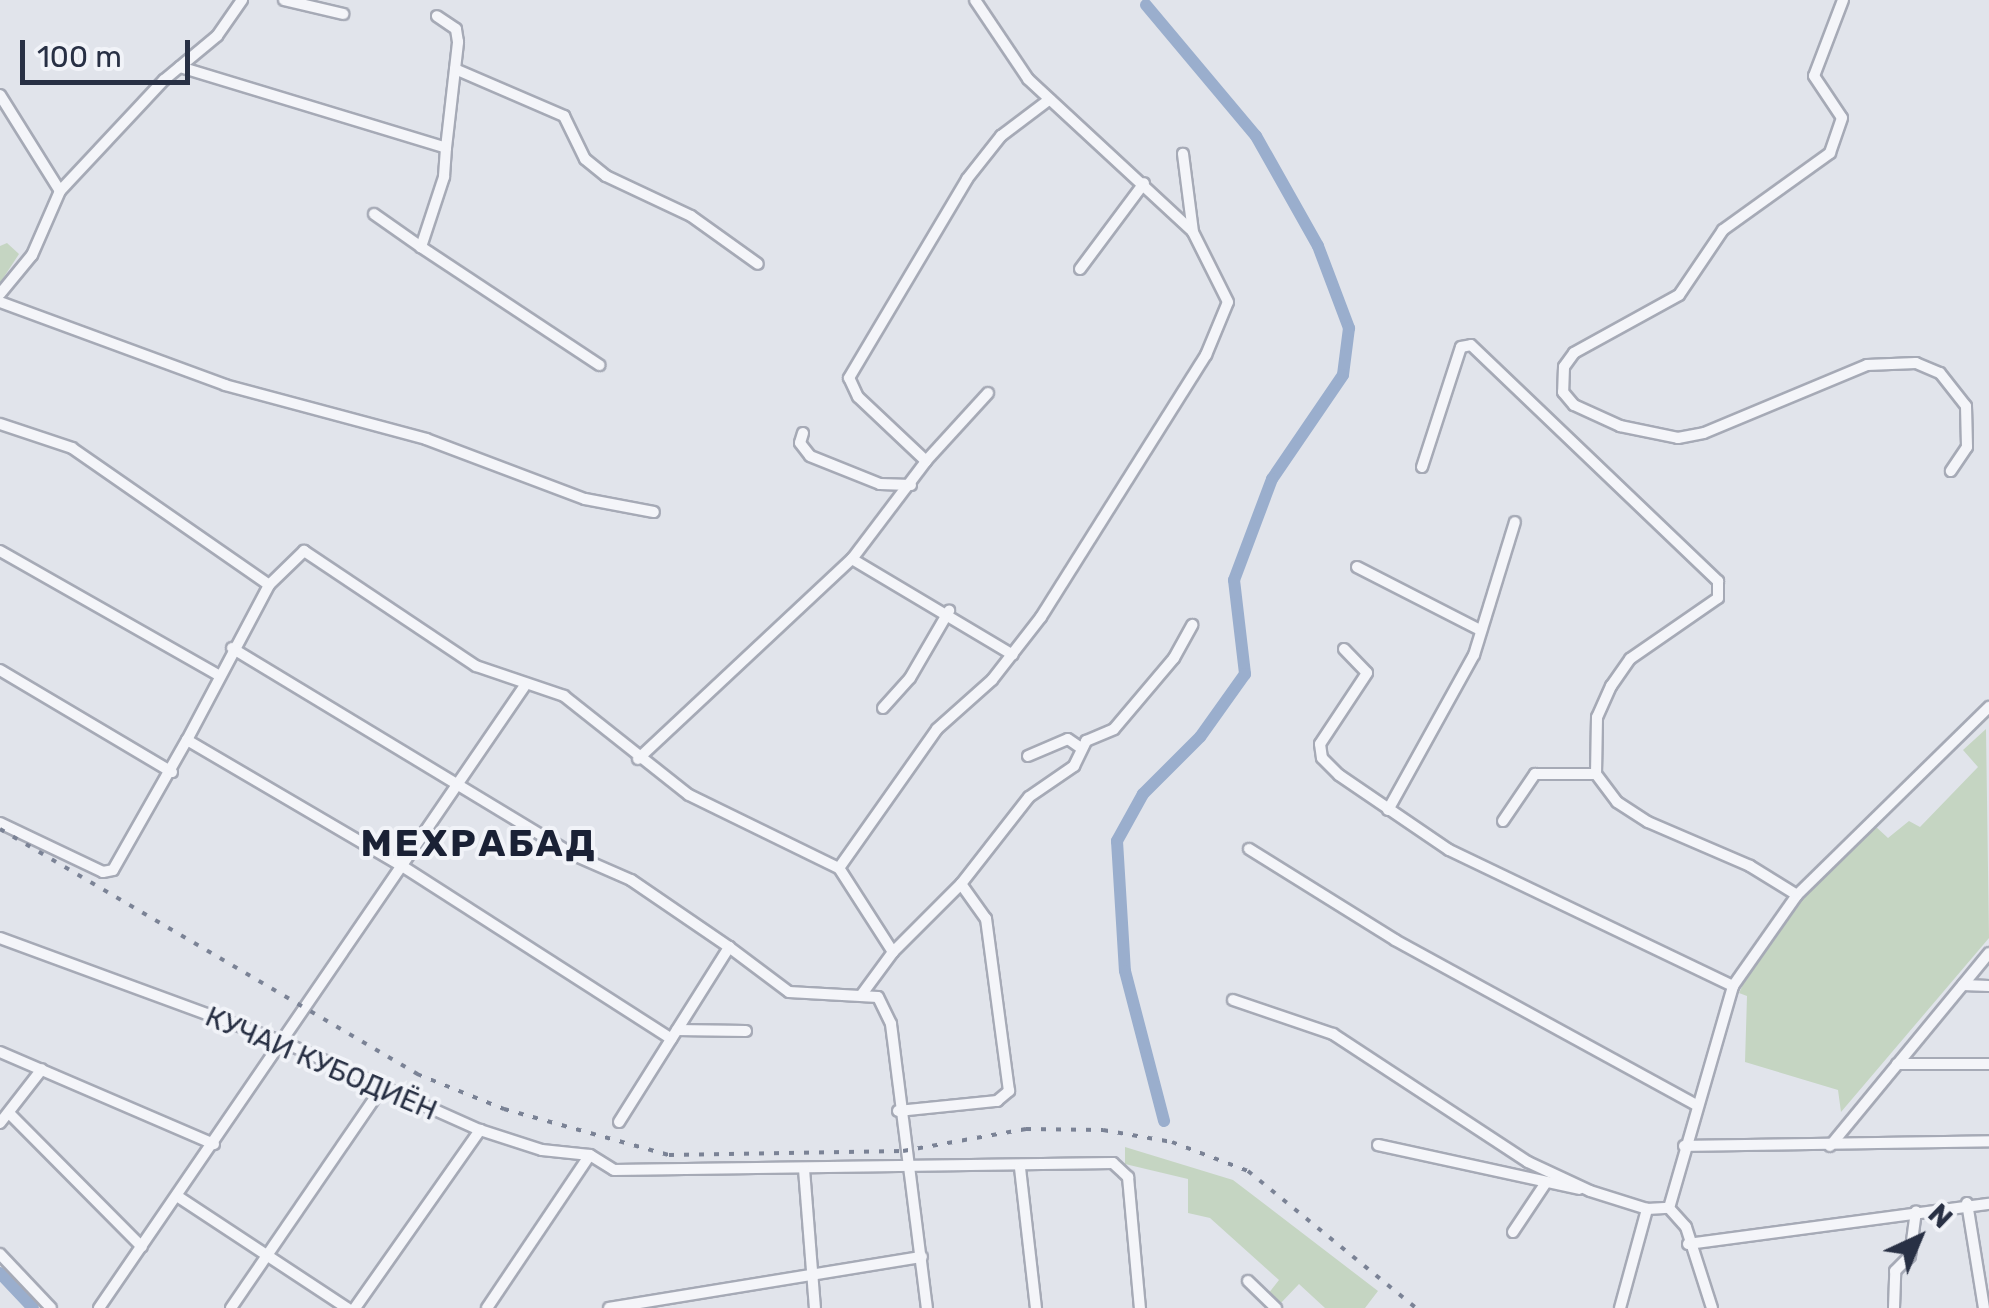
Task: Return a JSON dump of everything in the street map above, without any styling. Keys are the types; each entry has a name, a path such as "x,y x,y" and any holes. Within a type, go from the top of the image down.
{"street":[{"path":"242,0 217,36 180,66 60,190 32,255 0,298 225,385 426,439 585,499 654,512"},
{"path":"284,0 343,14"},
{"path":"839,868 937,728 1014,655 1147,455 1220,326 1228,302 1193,232 1050,99 995,40 975,0"},
{"path":"1843,0 1814,76 1842,118 1830,154 1723,230 1680,295 1574,353 1564,367 1563,392 1574,405 1620,426 1678,438 1704,433 1867,365 1916,363 1940,373 1966,406 1967,447 1951,472"},
{"path":"421,248 446,148 456,70 456,29 436,16"},
{"path":"180,66 446,148"},
{"path":"456,70 564,116 585,160 606,176 678,208 758,264"},
{"path":"0,95 60,190"},
{"path":"926,461 858,396 849,378 968,179 1002,136 1050,99"},
{"path":"1183,154 1193,232"},
{"path":"1080,269 1144,183"},
{"path":"374,214 599,364"},
{"path":"1422,467 1461,347 1472,344 1718,581 1718,598 1630,660 1611,686 1597,717 1596,774 1618,802 1648,822 1750,866 1796,895"},
{"path":"638,759 852,559 926,461 988,394"},
{"path":"0,424 84,455 269,585"},
{"path":"803,433 800,442 810,456 880,484 911,485"},
{"path":"1388,810 1448,710 1480,630 1514,522"},
{"path":"0,551 218,675"},
{"path":"0,823 103,872 118,866 172,772 232,648 269,585 304,552 476,666 564,696 688,796 839,868 893,952"},
{"path":"852,559 948,611 1014,655"},
{"path":"1358,567 1480,630"},
{"path":"883,708 910,678 948,611"},
{"path":"862,994 893,952 960,884 1016,810 1078,762 1081,748 1114,729 1174,658 1192,625"},
{"path":"232,648 458,781 576,856 631,880 789,992 878,997 888,1010 898,1111 927,1308"},
{"path":"1344,650 1367,673 1324,735 1322,758 1388,810 1449,850 1733,986"},
{"path":"0,670 172,772"},
{"path":"99,1308 526,684"},
{"path":"1668,1208 1733,986 1796,895 1989,708"},
{"path":"1028,756 1068,739 1081,748"},
{"path":"187,740 402,866 674,1035 746,1031"},
{"path":"1503,821 1535,774 1596,774"},
{"path":"1249,850 1395,940 1696,1105"},
{"path":"898,1111 996,1100 1010,1091 986,919 960,884"},
{"name":"КУЧАИ КУБОДИЁН","path":"0,938 283,1042 480,1130 542,1150 590,1155 614,1170 1116,1164 1128,1176 1140,1308"},
{"path":"619,1122 728,947"},
{"path":"1830,1146 1989,953"},
{"path":"1963,984 1989,986"},
{"path":"1234,1000 1332,1034 1528,1162 1590,1191 1647,1209 1668,1208 1686,1227 1688,1244 1712,1308"},
{"path":"0,1052 214,1144"},
{"path":"1897,1064 1989,1064"},
{"path":"0,1124 42,1069"},
{"path":"231,1308 381,1088"},
{"path":"10,1114 142,1247"},
{"path":"356,1308 480,1130"},
{"path":"1684,1146 1989,1141"},
{"path":"1378,1145 1590,1191"},
{"path":"487,1308 590,1155"},
{"path":"1020,1168 1036,1308"},
{"path":"804,1169 815,1308"},
{"path":"1513,1232 1544,1184"},
{"path":"178,1196 347,1308"},
{"path":"1688,1244 1968,1203 1989,1204"},
{"path":"1968,1203 1984,1308"},
{"path":"1620,1308 1647,1209"},
{"path":"1894,1308 1895,1272 1910,1256 1916,1211"},
{"path":"0,1254 51,1308"},
{"path":"609,1308 810,1272 922,1258"},
{"path":"1248,1280 1276,1308"}],"green space":[{"path":"7,243 19,254 0,283 0,246"},
{"path":"1986,729 1989,938 1841,1112 1838,1090 1745,1062 1747,996 1739,993 1762,944 1797,898 1874,825 1888,838 1909,821 1920,827 1978,767 1963,750"},
{"path":"1125,1147 1233,1180 1378,1291 1365,1308 1325,1308 1299,1284 1279,1305 1268,1294 1279,1280 1210,1218 1188,1213 1188,1179 1125,1164"}],"waterway":[{"path":"1146,5 1256,136 1318,246 1349,328 1343,375 1272,479 1234,580 1245,674 1200,737 1143,794 1117,841 1125,971 1164,1121"},
{"path":"0,1273 33,1308"}],"railway":[{"path":"0,829 417,1074 504,1109 669,1155 903,1151 1026,1129 1103,1130 1172,1142 1248,1171 1416,1308"}],"district":[{"name":"МЕХРАБАД","path":"479,844"}]}
